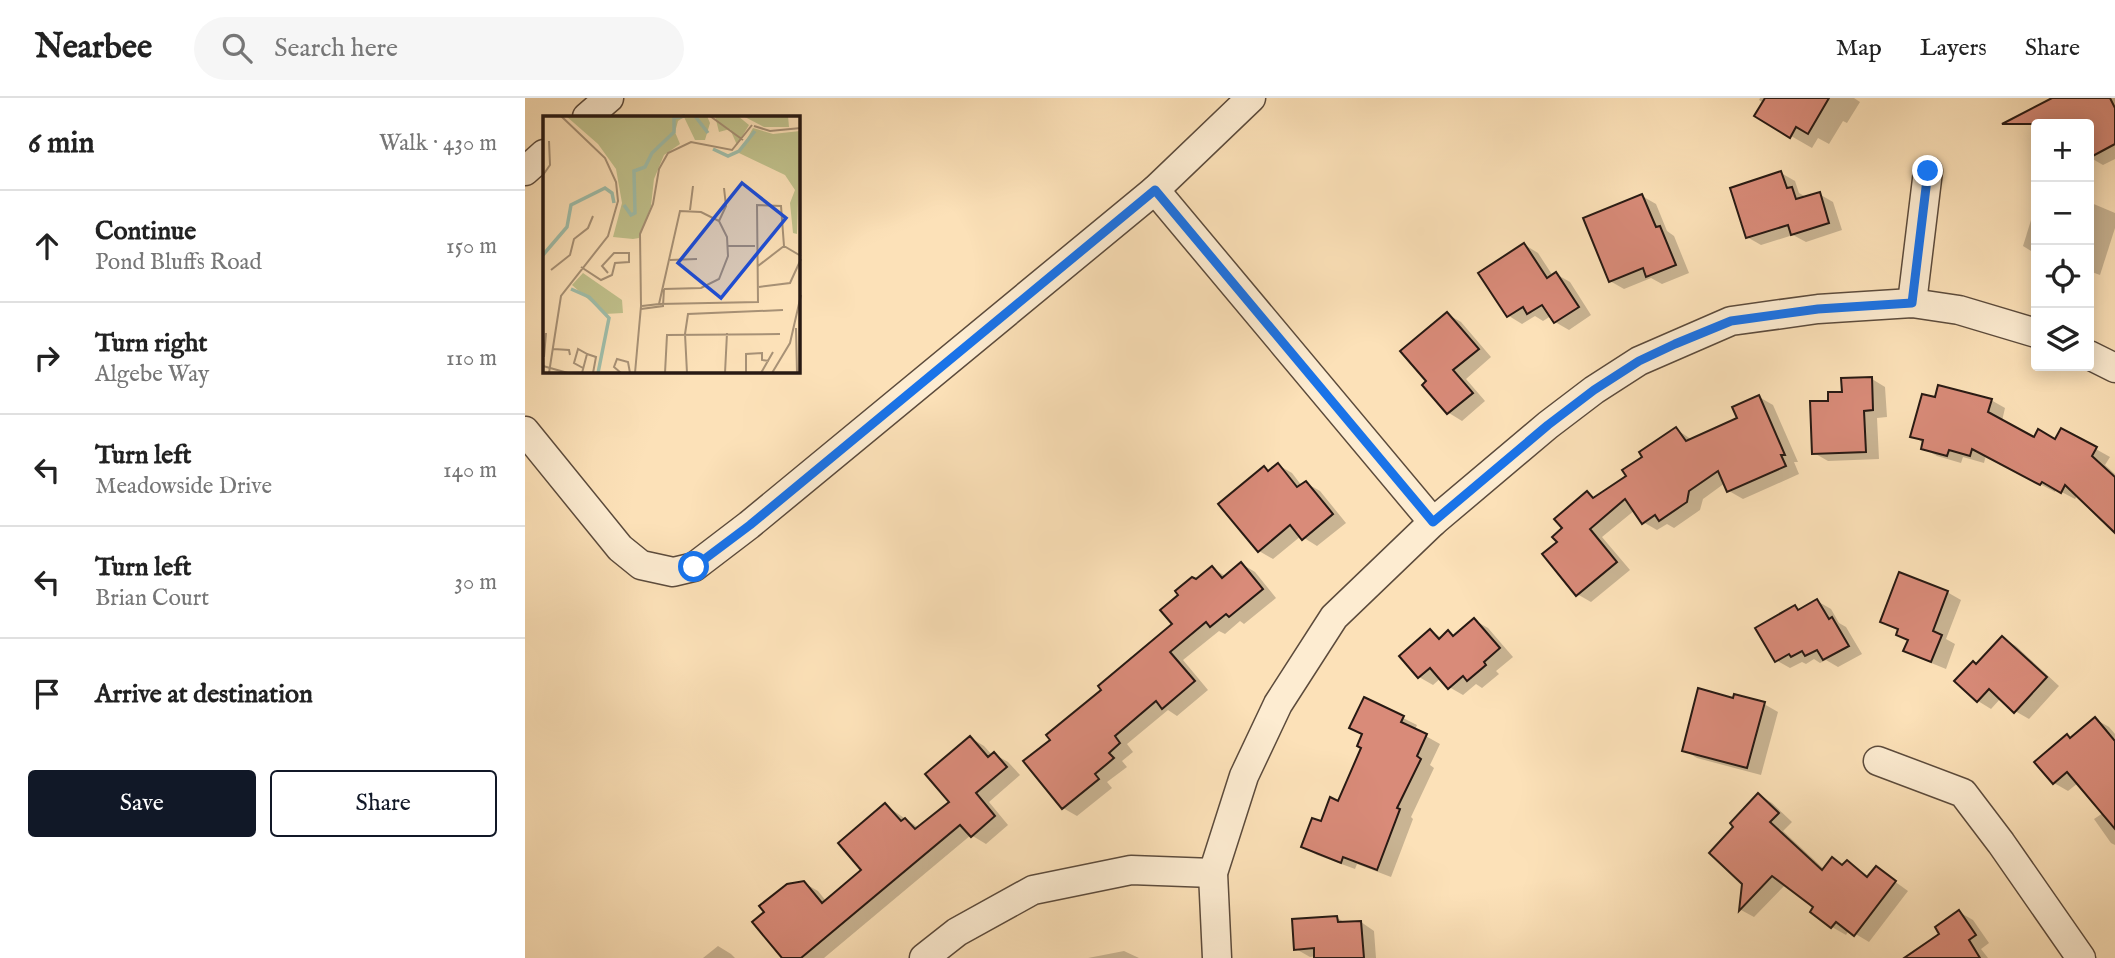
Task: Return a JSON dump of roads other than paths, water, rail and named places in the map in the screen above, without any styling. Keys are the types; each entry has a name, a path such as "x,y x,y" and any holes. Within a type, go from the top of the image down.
{"street":[{"path":"588,116 609,98"},
{"path":"525,431 620,548 642,565 673,572 694,567 750,525 1155,190 1251,98"},
{"path":"525,171 543,156"},
{"path":"1912,303 1928,171"},
{"path":"1155,190 1433,522"},
{"path":"1217,958 1213,873 1244,776 1278,704 1334,617 1433,522 1548,425 1594,390 1639,361 1731,321 1818,309 1912,303 1959,310 2031,331"},
{"path":"2094,358 2115,368"},
{"path":"1878,761 1963,793 2081,958"},
{"path":"924,958 957,932 1033,890 1131,870 1213,873"}]}
